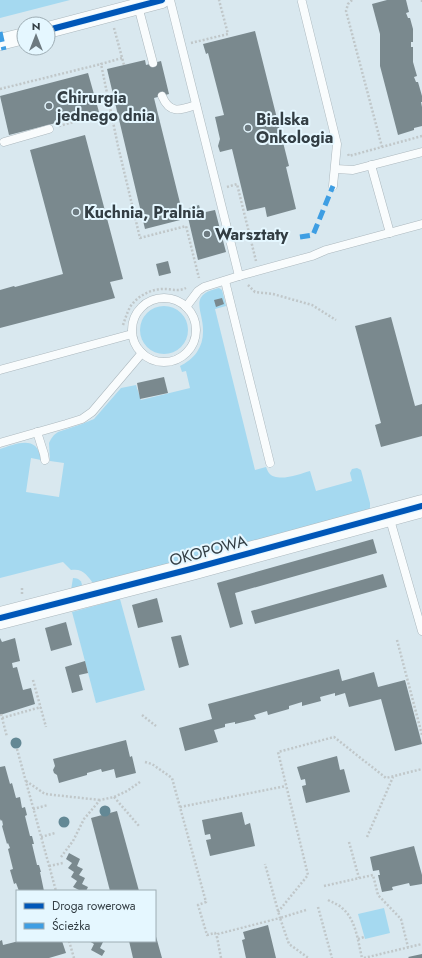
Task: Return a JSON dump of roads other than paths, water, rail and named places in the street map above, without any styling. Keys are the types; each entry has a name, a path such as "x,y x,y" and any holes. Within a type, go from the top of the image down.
{"street":[{"path":"56,28 162,0"},
{"path":"0,42 16,38"},
{"name":"OKOPOWA","path":"0,618 191,569 422,506"}],"lane":[{"path":"170,0 239,276"},
{"path":"302,2 337,144 336,169 333,186"},
{"path":"138,6 153,63"},
{"path":"162,96 165,103 174,109 180,110 196,105"},
{"path":"4,142 49,129"},
{"path":"336,169 353,170 422,152"},
{"path":"371,166 390,233"},
{"path":"186,307 198,291 204,287 312,256 326,250 422,224"},
{"path":"225,280 270,463"},
{"path":"166,298 177,301 186,307 192,315 196,335 187,352 169,362 159,362 142,353 135,344 132,334 132,323 137,313 145,304 155,299 166,298"},
{"path":"0,370 132,334"},
{"path":"0,443 66,424 82,418 92,412 142,353"},
{"path":"37,432 45,460"},
{"path":"389,515 422,631"}],"place":[{"name":"Chirurgia jednego dnia","path":"49,106"},
{"name":"Bialska Onkologia","path":"248,128"},
{"name":"Kuchnia, Pralnia","path":"76,212"},
{"name":"Warsztaty","path":"207,234"}]}
